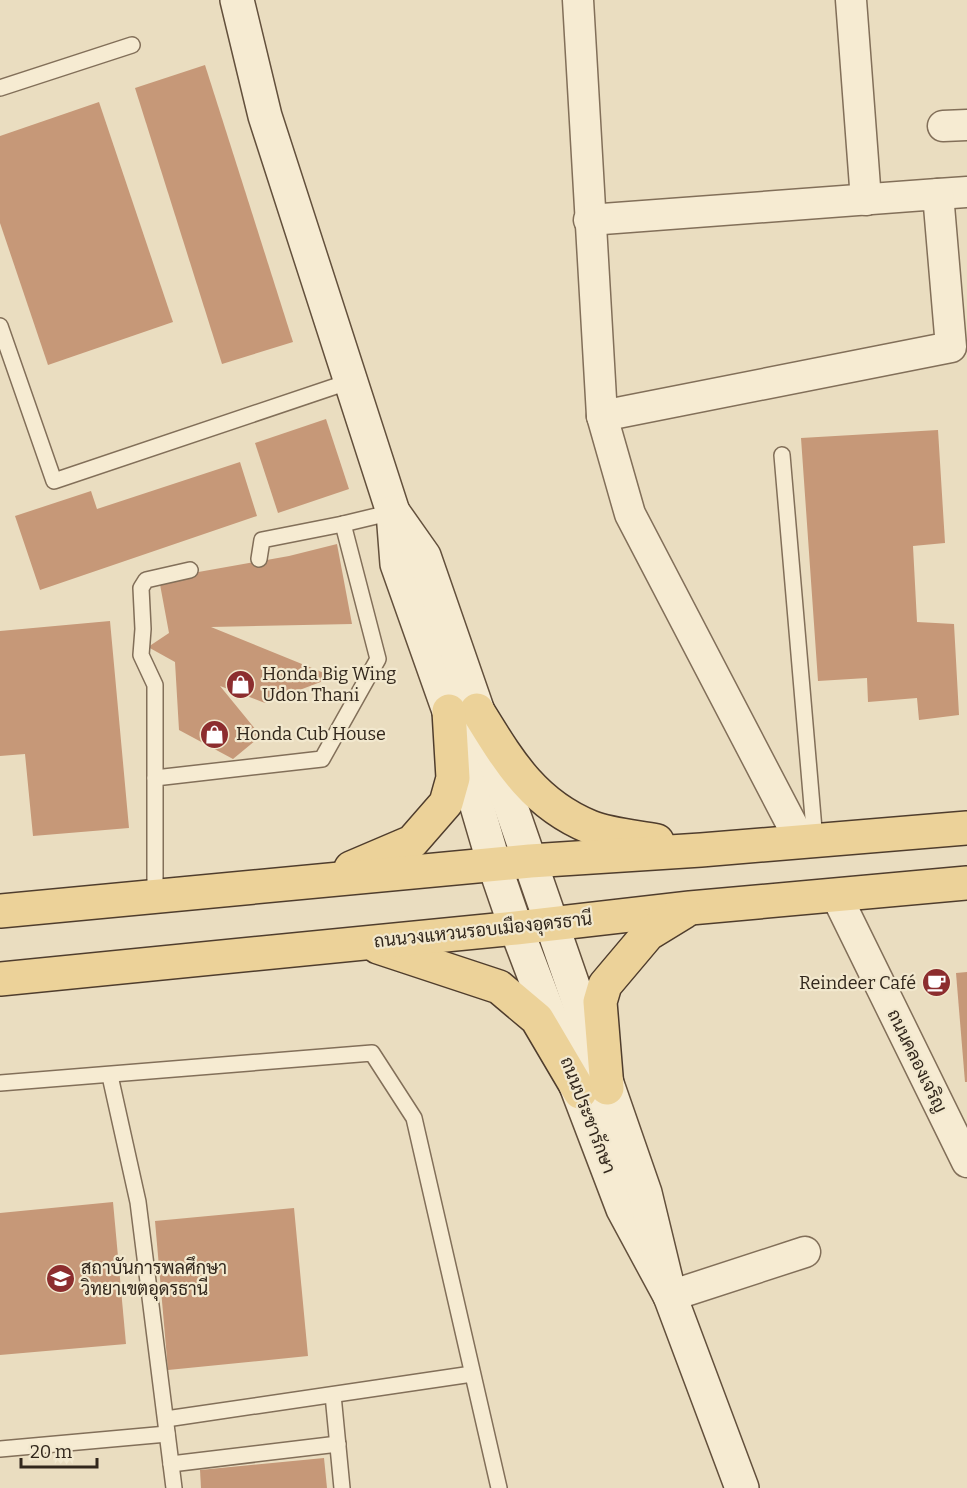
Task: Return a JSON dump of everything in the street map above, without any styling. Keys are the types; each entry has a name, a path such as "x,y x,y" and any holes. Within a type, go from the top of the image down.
{"main road":[{"path":"237,0 265,116 393,512 397,564 463,711 517,774 547,803 591,827 701,850"},
{"path":"319,881 412,842 446,803 453,778 463,711"},
{"name":"ถนนประชารักษา","path":"463,711 530,861 551,924 594,1090"},
{"name":"ถนนประชารักษา","path":"463,711 494,864 516,928 645,1194 670,1296 742,1488"},
{"path":"0,911 494,864 808,842 967,828"},
{"name":"ถนนวงแหวนรอบเมืองอุดรธานี","path":"0,979 516,928 690,908 967,883"},
{"path":"594,1090 600,1002 605,985 648,934 690,908"},
{"path":"363,942 499,987 537,1019 594,1090"}],"street":[{"path":"578,0 602,416 630,514 808,842"},
{"path":"851,0 866,200"},
{"path":"589,220 953,193 956,275 951,347 602,416"},
{"name":"ถนนคลองเจริญ","path":"836,895 967,1162"},
{"path":"670,1296 806,1252"}],"lane":[{"path":"0,88 132,45"},
{"path":"0,326 54,481 351,381"},
{"path":"782,455 808,842"},
{"path":"260,559 262,540 393,512"},
{"path":"155,778 321,759 378,659 343,524"},
{"path":"155,896 155,684 141,655 143,637 141,588 146,580 190,570"},
{"path":"0,1083 110,1076 372,1053 414,1118 499,1488"},
{"path":"110,1076 138,1202 174,1488"},
{"path":"0,1449 166,1426 333,1395 472,1374"},
{"path":"333,1395 342,1488"},
{"path":"171,1464 338,1444"}],"building":[{"path":"205,65 293,342 222,364 135,88"},
{"path":"99,102 173,322 48,365 0,223 0,136"},
{"path":"326,419 349,489 278,513 255,443"},
{"path":"938,430 945,543 913,546 917,622 954,624 959,715 919,720 917,698 868,702 867,678 818,681 801,438"},
{"path":"240,462 257,516 40,590 15,516 91,491 97,509"},
{"path":"337,544 352,624 211,627 334,677 265,703 220,686 261,736 233,759 179,730 175,662 148,647 169,633 159,579 289,556"},
{"path":"110,621 129,828 33,836 25,754 0,756 0,631"},
{"path":"967,972 967,1082 965,1082 956,973"},
{"name":"สถาบันการพลศึกษา วิทยาเขตอุดรธานี","path":"113,1202 126,1344 0,1355 0,1213"},
{"path":"294,1208 308,1356 168,1370 155,1221"},
{"path":"324,1458 327,1488 201,1488 200,1470"}],"place":[{"name":"Honda Big Wing Udon Thani","path":"241,684"},
{"name":"Honda Cub House","path":"215,734"},
{"name":"Reindeer Café","path":"937,983"},
{"name":"สถาบันการพลศึกษา วิทยาเขตอุดรธานี","path":"60,1278"}]}
